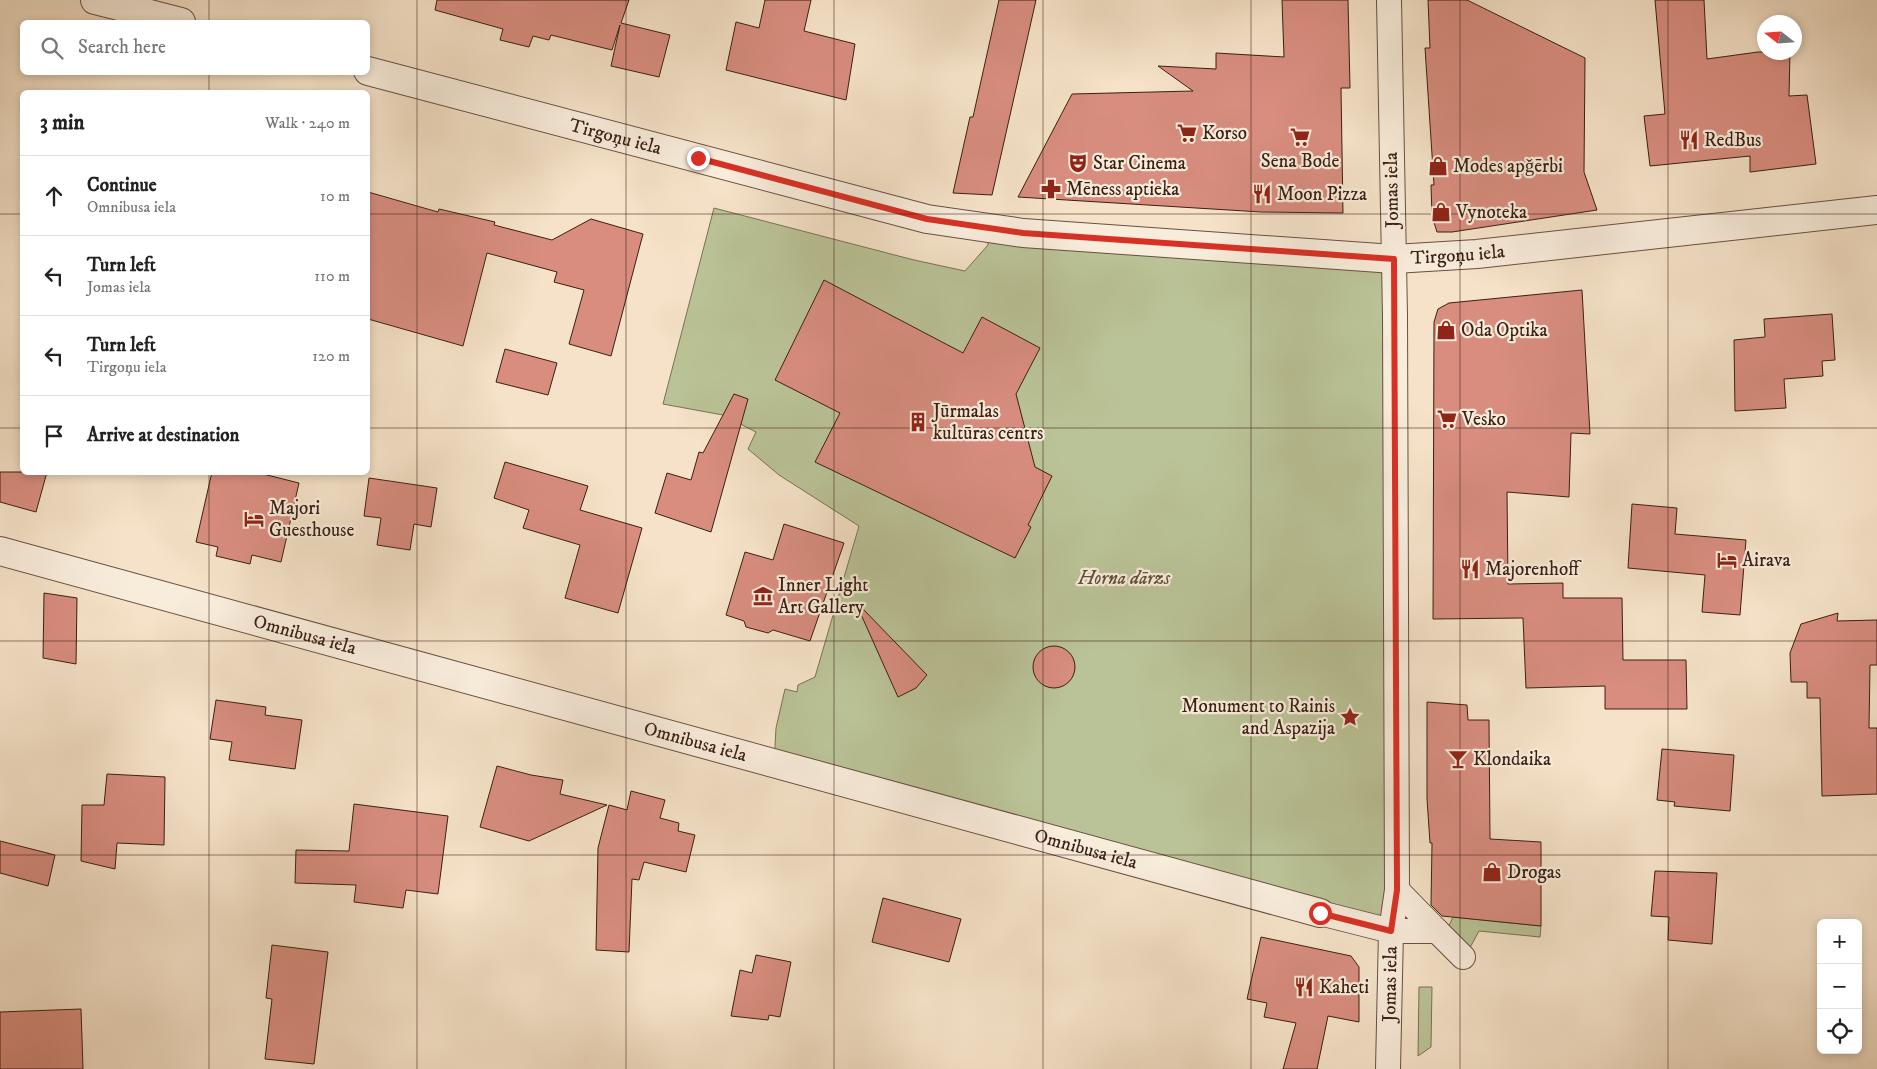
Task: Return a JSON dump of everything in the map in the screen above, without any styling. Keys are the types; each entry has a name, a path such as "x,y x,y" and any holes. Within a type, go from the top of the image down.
{"street":[{"path":"95,0 173,20"},
{"name":"Jomas iela","path":"1388,1069 1391,931 1397,890 1394,259 1389,0"},
{"name":"Tirgoņu iela","path":"370,72 927,219 1023,233 1394,259 1487,253 1877,210"},
{"name":"Omnibusa iela","path":"0,551 1320,913 1391,931 1437,931"},
{"path":"1397,890 1463,957"}],"green space":[{"name":"Horna dārzs","path":"714,208 914,260 965,271 988,245 988,228 1394,259 1391,931 774,764 776,728 785,689 797,692 798,685 815,677 859,526 779,475 748,449 756,432 723,415 663,404"},
{"path":"1453,917 1541,926 1540,937 1479,931 1467,953 1446,932"},
{"path":"1419,987 1432,987 1431,1047 1418,1056"}],"building":[{"path":"437,0 629,0 621,23 670,35 659,77 611,66 620,25 612,50 551,35 549,40 533,36 529,47 500,40 503,29 435,10"},
{"path":"765,0 811,0 804,31 855,44 846,100 726,70 736,22 759,28"},
{"path":"999,0 1036,0 992,195 953,193 970,117 973,117"},
{"name":"Korso","path":"1282,0 1348,0 1350,88 1341,88 1343,213 1261,212 1018,197 1072,94 1193,91 1158,66 1216,69 1216,53 1284,57"},
{"path":"1428,0 1467,0 1585,58 1584,172 1597,210 1452,232 1437,232 1432,216 1431,185 1434,185 1425,48 1430,48"},
{"path":"1655,0 1704,0 1707,59 1757,52 1757,60 1790,60 1789,96 1807,95 1816,164 1750,172 1750,156 1650,166 1644,116 1665,114"},
{"path":"370,193 438,212 439,209 495,222 494,225 552,240 591,219 643,234 611,356 569,344 584,290 554,282 557,272 487,253 463,346 370,320"},
{"name":"Jūrmalas kultūras centrs","path":"824,280 963,353 982,317 1040,348 1016,394 1035,467 1052,476 1028,525 1031,527 1015,558 815,462 840,413 775,380"},
{"path":"1582,290 1590,434 1571,433 1569,497 1507,492 1508,584 1563,583 1563,598 1622,598 1623,660 1686,660 1687,709 1605,709 1605,686 1526,688 1523,618 1433,619 1434,322 1438,309 1449,303"},
{"path":"1832,314 1835,360 1822,361 1823,376 1784,379 1786,408 1735,411 1734,340 1765,337 1764,319"},
{"path":"505,349 557,363 548,395 496,382"},
{"path":"734,394 748,399 711,532 655,513 667,473 691,480 699,452 703,453"},
{"path":"505,462 588,486 580,510 642,528 618,613 565,598 580,545 523,528 529,510 494,498"},
{"path":"0,472 20,472 20,475 46,475 36,512 0,502"},
{"path":"211,475 267,475 299,483 281,562 252,555 250,564 216,556 218,547 196,542"},
{"path":"369,478 437,488 431,527 414,524 410,550 377,545 381,518 364,516"},
{"path":"1632,504 1677,508 1675,534 1746,540 1740,615 1702,612 1705,575 1628,568"},
{"path":"784,524 844,543 810,641 773,630 768,633 746,627 744,621 726,615 745,552 773,560"},
{"path":"44,593 77,598 76,664 43,658"},
{"path":"862,608 927,675 916,688 898,697 859,610"},
{"path":"1838,613 1837,621 1877,620 1877,665 1870,665 1869,728 1877,728 1877,794 1822,796 1820,698 1807,698 1807,682 1791,682 1790,653 1801,624"},
{"path":"1058,646 1066,649 1072,655 1075,667 1072,679 1066,685 1050,688 1042,685 1036,679 1033,663 1036,655 1042,649"},
{"path":"216,700 266,707 265,715 302,720 295,769 229,760 232,742 210,739"},
{"path":"1427,702 1467,705 1468,720 1489,720 1490,839 1541,842 1541,926 1442,916 1431,905 1432,843 1430,843 1427,799"},
{"path":"1662,749 1734,755 1730,811 1674,806 1675,802 1657,800"},
{"path":"497,766 531,775 563,780 560,794 607,805 529,841 480,827"},
{"path":"107,774 165,777 164,845 117,843 115,869 81,861 82,805 104,805"},
{"path":"631,791 665,800 660,818 679,823 678,831 695,835 686,872 644,862 639,880 632,879 629,952 596,950 598,848 609,805 627,810"},
{"path":"354,804 448,816 438,894 406,890 403,908 354,902 356,885 295,883 296,850 349,851"},
{"path":"0,841 55,855 48,886 0,873"},
{"path":"1655,871 1717,873 1712,944 1668,940 1669,917 1651,916"},
{"path":"883,898 961,919 949,962 872,942"},
{"name":"Kaheti","path":"1261,937 1351,956 1359,967 1359,1022 1328,1016 1317,1069 1283,1069 1296,1023 1264,1017 1267,1003 1247,999"},
{"path":"272,945 328,952 314,1064 265,1059 272,999 266,998"},
{"path":"756,955 791,962 780,1017 769,1015 768,1020 731,1016 740,970 752,973"},
{"path":"81,1009 83,1069 0,1069 0,1012"}],"place":[{"name":"Korso","path":"1187,133"},
{"name":"Sena Bode","path":"1300,137"},
{"name":"RedBus","path":"1689,140"},
{"name":"Star Cinema","path":"1078,163"},
{"name":"Modes apǧērbi","path":"1438,166"},
{"name":"Mēness aptieka","path":"1051,189"},
{"name":"Moon Pizza","path":"1262,194"},
{"name":"Vynoteka","path":"1441,212"},
{"name":"Oda Optika","path":"1446,330"},
{"name":"Vesko","path":"1447,419"},
{"name":"Jūrmalas kultūras centrs","path":"918,422"},
{"name":"Majori Guesthouse","path":"254,519"},
{"name":"Airava","path":"1727,560"},
{"name":"Majorenhoff","path":"1470,569"},
{"name":"Inner Light Art Gallery","path":"763,596"},
{"name":"Monument to Rainis and Aspazija","path":"1350,717"},
{"name":"Klondaika","path":"1458,759"},
{"name":"Drogas","path":"1492,872"},
{"name":"Kaheti","path":"1304,987"}],"route":[{"path":"698,158 927,219 1023,233 1394,259 1397,890 1391,931 1320,913"}]}
